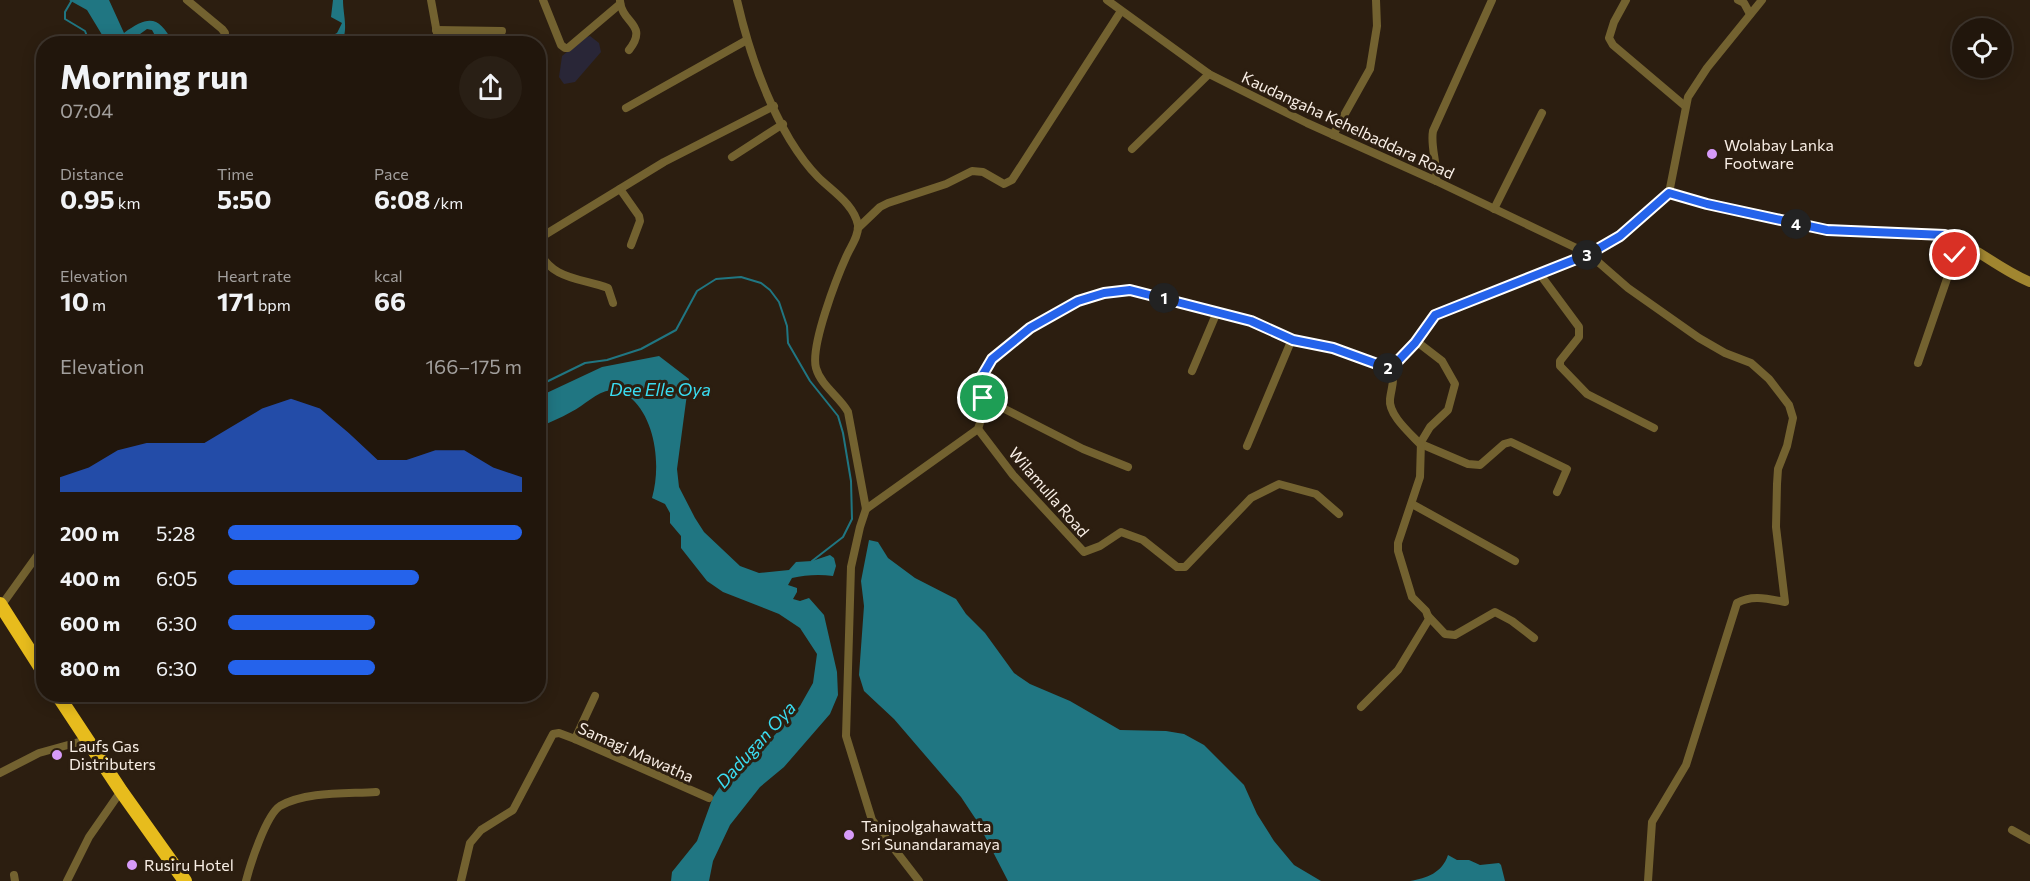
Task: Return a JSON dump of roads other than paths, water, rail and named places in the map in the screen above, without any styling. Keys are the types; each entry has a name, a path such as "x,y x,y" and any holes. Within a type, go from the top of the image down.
{"highway":[{"path":"1,609 36,661"},
{"path":"62,702 185,881"}],"street":[{"path":"187,0 222,29 224,36"},
{"path":"431,0 437,36"},
{"path":"543,0 561,45 565,48 568,48 620,2 635,27 637,37 629,50"},
{"path":"737,0 747,40 763,86 790,140 816,175 844,200 855,216 858,228"},
{"name":"Kaudangaha Kehelbaddara Road","path":"1107,0 1209,74 1589,254 1628,288 1699,338 1725,353 1751,363 1769,379 1790,405 1793,418 1787,446 1778,469 1777,484 1776,527 1785,602 1761,598 1744,599 1737,603 1686,765 1652,822 1649,838 1648,881"},
{"path":"1334,135 1370,69 1377,26 1376,0"},
{"path":"1436,181 1437,167 1433,131 1492,0"},
{"path":"1626,0 1614,22 1609,38 1613,45 1685,106"},
{"path":"1738,0 1744,3 1750,14"},
{"path":"1391,367 1416,341 1435,315 1589,254 1620,236 1669,193 1685,106 1695,83 1762,0"},
{"path":"918,881 872,820 846,736 851,567 866,509 848,412 816,369 815,355 834,288 858,228 880,207 888,203 946,184 972,171 983,172 1004,184 1012,180 1121,11"},
{"path":"436,30 502,31"},
{"path":"626,108 747,40"},
{"path":"1132,149 1209,74"},
{"path":"546,234 664,162 774,106"},
{"path":"1494,209 1542,113"},
{"path":"732,157 783,124"},
{"path":"621,189 640,221 631,245"},
{"path":"1669,193 1707,204 1827,230 1945,235 1960,241 2010,274 2030,282"},
{"path":"1918,363 1960,241"},
{"path":"546,263 555,272 608,288 614,303"},
{"path":"1539,273 1579,327 1579,337 1560,361 1560,366 1587,394 1654,428"},
{"path":"866,509 978,429 984,410 982,376 992,359 1040,322 1078,301 1104,293 1130,290 1217,312 1251,321 1292,339 1333,348 1378,365 1391,367"},
{"path":"1192,371 1217,312"},
{"path":"1247,446 1292,339"},
{"path":"1416,341 1442,361 1455,384 1448,410 1430,427 1421,444 1420,477 1398,551 1412,597 1445,634 1455,635 1495,612 1512,621 1534,638"},
{"path":"1391,367 1395,382 1389,401 1394,414 1421,444 1468,464 1480,465 1504,444 1511,442 1567,469 1557,492"},
{"path":"983,398 1083,449 1128,467"},
{"name":"Wilamulla Road","path":"978,429 1013,475 1084,552 1100,546 1120,532 1143,540 1177,567 1185,567 1251,498 1279,484 1316,494 1339,514"},
{"path":"1412,504 1515,561"},
{"path":"1,609 36,558"},
{"path":"1361,707 1398,670 1423,632 1429,619 1427,615"},
{"path":"574,739 595,696"},
{"name":"Samagi Mawatha","path":"461,881 470,843 481,830 513,810 553,734 559,733 574,739 709,798"},
{"path":"0,773 39,753 86,740"},
{"path":"67,881 89,837 121,791"},
{"path":"246,881 269,820 278,807 315,797 376,792"},
{"path":"2012,830 2030,840"}],"water":[{"path":"69,0 109,0 124,33 140,23 153,21 158,23 169,36 155,36 152,30 147,29 139,36 103,36 87,10"},
{"path":"333,0 343,0 343,36 333,36 342,23 331,17"},
{"name":"Dee Elle Oya","path":"659,356 689,379 677,469 679,487 704,532 740,566 759,573 789,570 796,562 812,561 830,555 834,558 836,566 833,576 792,578 788,585 797,588 793,599 800,601 809,598 824,615 837,672 838,695 830,714 784,767 760,787 730,825 713,861 709,881 671,881 672,872 697,841 713,797 723,782 761,751 800,706 813,683 817,654 800,628 779,614 723,592 707,581 681,548 681,536 670,523 670,513 665,504 652,498 656,473 654,445 647,419 630,397 617,390 606,391 546,424 546,393 602,367"},
{"path":"869,540 878,542 888,558 915,578 956,599 966,614 985,633 1014,673 1030,684 1070,701 1120,730 1166,731 1184,734 1204,745 1244,785 1257,814 1274,841 1294,865 1321,881 1008,881 977,821 961,797 894,719 864,691 859,675 864,606 861,581"},
{"path":"1448,855 1457,860 1469,860 1480,865 1499,863 1505,881 1410,881 1433,874 1442,866"}],"waterway":[{"path":"72,0 65,12 65,19 85,31 87,36"},
{"path":"546,382 585,363 607,360 641,349 676,330 697,291 716,279 741,277 761,283 779,302 787,326 788,343 810,381 838,416 843,433 851,481 852,519 843,537 812,561"}],"place":[{"name":"Wolabay Lanka Footware","path":"1712,154"},
{"name":"Laufs Gas Distributers","path":"57,755"},
{"name":"Tanipolgahawatta Sri Sunandaramaya","path":"849,835"},
{"name":"Rusiru Hotel","path":"132,865"}],"water label":[{"name":"Dadugan Oya","path":"756,745"}]}
